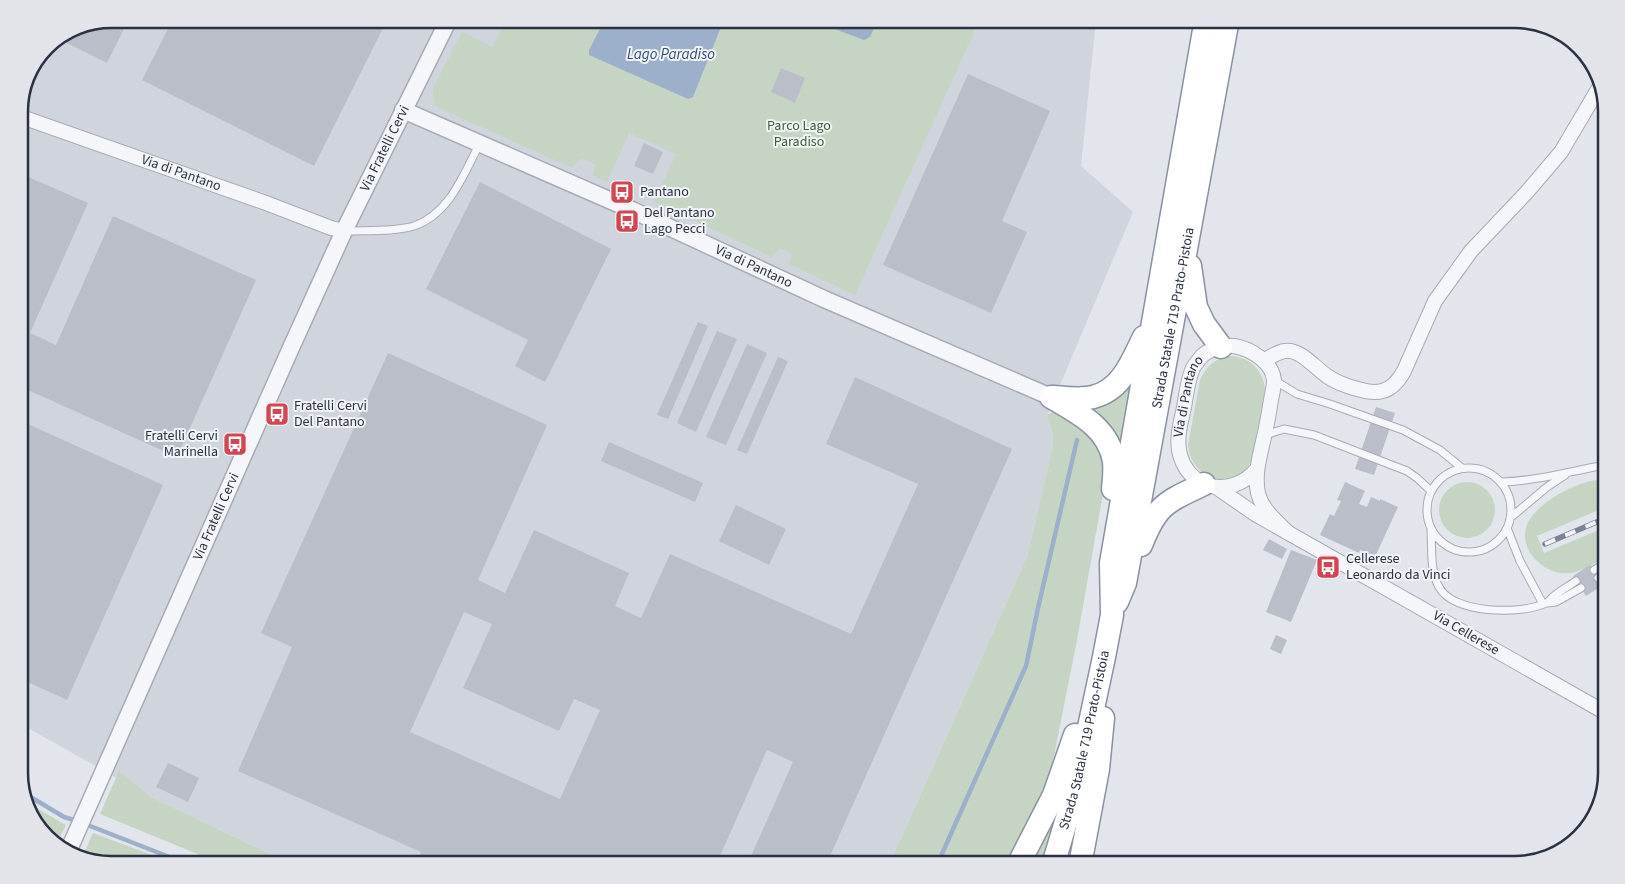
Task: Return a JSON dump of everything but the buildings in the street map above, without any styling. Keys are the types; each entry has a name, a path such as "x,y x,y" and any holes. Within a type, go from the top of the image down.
{"highway":[{"name":"Strada Statale 719 Prato-Pistoia","path":"1112,615 1111,563 1204,28"},
{"name":"Strada Statale 719 Prato-Pistoia","path":"1056,856 1076,788 1112,615 1125,583 1226,28"},
{"path":"1188,239 1196,307 1204,324 1221,347"},
{"path":"1051,397 1083,399 1094,397 1110,390 1121,379 1154,316"},
{"path":"1051,397 1088,419 1098,428 1110,449 1114,462 1111,563"},
{"path":"1125,583 1149,525 1159,508 1173,499 1210,486"},
{"path":"1023,856 1054,795 1104,657"},
{"path":"1082,856 1101,747 1104,657"}],"street":[{"name":"Via Fratelli Cervi","path":"70,846 344,230 444,28"},
{"path":"1274,380 1264,360 1285,351 1298,354 1327,377 1345,385 1381,392 1390,388 1404,371 1435,301 1471,251 1527,192 1561,152 1596,93"},
{"name":"Via di Pantano","path":"403,110 824,299 1051,397"},
{"name":"Via di Pantano","path":"28,119 266,203 331,228 344,230"},
{"name":"Via di Pantano","path":"1264,360 1257,354 1234,346 1221,347 1205,353 1193,367 1179,429 1179,452 1189,474 1326,554"},
{"name":"Via di Pantano","path":"1274,380 1256,470 1258,493 1263,507 1287,532"},
{"path":"1210,486 1239,484 1248,479 1256,470"},
{"name":"Via Cellerese","path":"1326,554 1598,709"}],"lane":[{"path":"344,230 390,229 414,226 432,217 456,189 480,143"},
{"path":"1274,380 1297,394 1403,430 1440,450 1462,468"},
{"path":"1264,436 1284,430 1314,435 1407,471 1431,491"},
{"path":"1500,482 1521,482 1598,467"},
{"path":"1430,528 1446,546 1468,552 1476,552 1491,546 1503,535 1510,518 1509,499 1500,482 1494,476 1479,469 1462,468 1444,476 1431,491 1426,510 1430,528 1435,580 1440,590 1446,597 1456,603 1484,609 1529,608 1556,602 1581,588"},
{"path":"1510,518 1547,487 1567,474"},
{"path":"1507,528 1520,561 1545,603"},
{"path":"1594,570 1598,568"},
{"path":"1545,603 1576,581"}],"shaded area":[{"path":"110,28 1095,28 1081,166 1133,212 1047,416 1053,435 1052,450 1027,557 893,856 274,856 149,796 28,728 28,105 29,94 41,64 64,41 94,29"}],"green space":[{"name":"Parco Lago Paradiso","path":"502,28 976,28 855,295 789,264 792,254 780,248 772,257 654,202 676,154 629,133 607,182 592,175 596,165 581,158 572,168 437,107 433,100 433,88 462,32 492,47"},
{"path":"1228,356 1242,358 1253,364 1261,375 1265,388 1260,429 1252,460 1240,475 1221,481 1203,473 1196,466 1188,445 1200,380 1211,364"},
{"path":"1131,385 1121,444 1084,406"},
{"path":"1056,411 1094,432 1107,471 1077,640 1054,756 1046,786 1015,856 893,856 1027,557 1052,450 1053,435 1048,414"},
{"path":"1597,480 1598,511 1537,536 1544,553 1598,531 1598,562 1585,569 1571,573 1554,571 1539,563 1533,557 1526,542 1527,524 1533,515 1561,493 1582,483"},
{"path":"1467,482 1478,484 1487,490 1493,499 1495,510 1493,521 1487,530 1478,536 1467,538 1456,536 1447,530 1441,521 1439,510 1441,499 1447,490 1456,484"},
{"path":"119,771 149,796 274,856 200,856 100,814"},
{"path":"1059,802 1044,856 1033,856"},
{"path":"35,807 66,825 59,839 41,820"},
{"path":"93,833 155,856 110,856 85,852"}],"water":[{"name":"Lago Paradiso","path":"600,28 721,28 693,97 688,99 589,55 589,50"},
{"path":"832,28 874,28 870,37 864,40"}],"waterway":[{"path":"941,856 1026,666 1077,440"},
{"path":"31,797 64,817 77,821"},
{"path":"85,824 167,856"}],"railway":[{"path":"1545,544 1598,522"}],"place":[{"name":"Pantano","path":"622,192"},
{"name":"Del Pantano Lago Pecci","path":"627,221"},
{"name":"Fratelli Cervi Del Pantano","path":"277,414"},
{"name":"Fratelli Cervi Marinella","path":"235,444"},
{"name":"Cellerese Leonardo da Vinci","path":"1328,567"}]}
